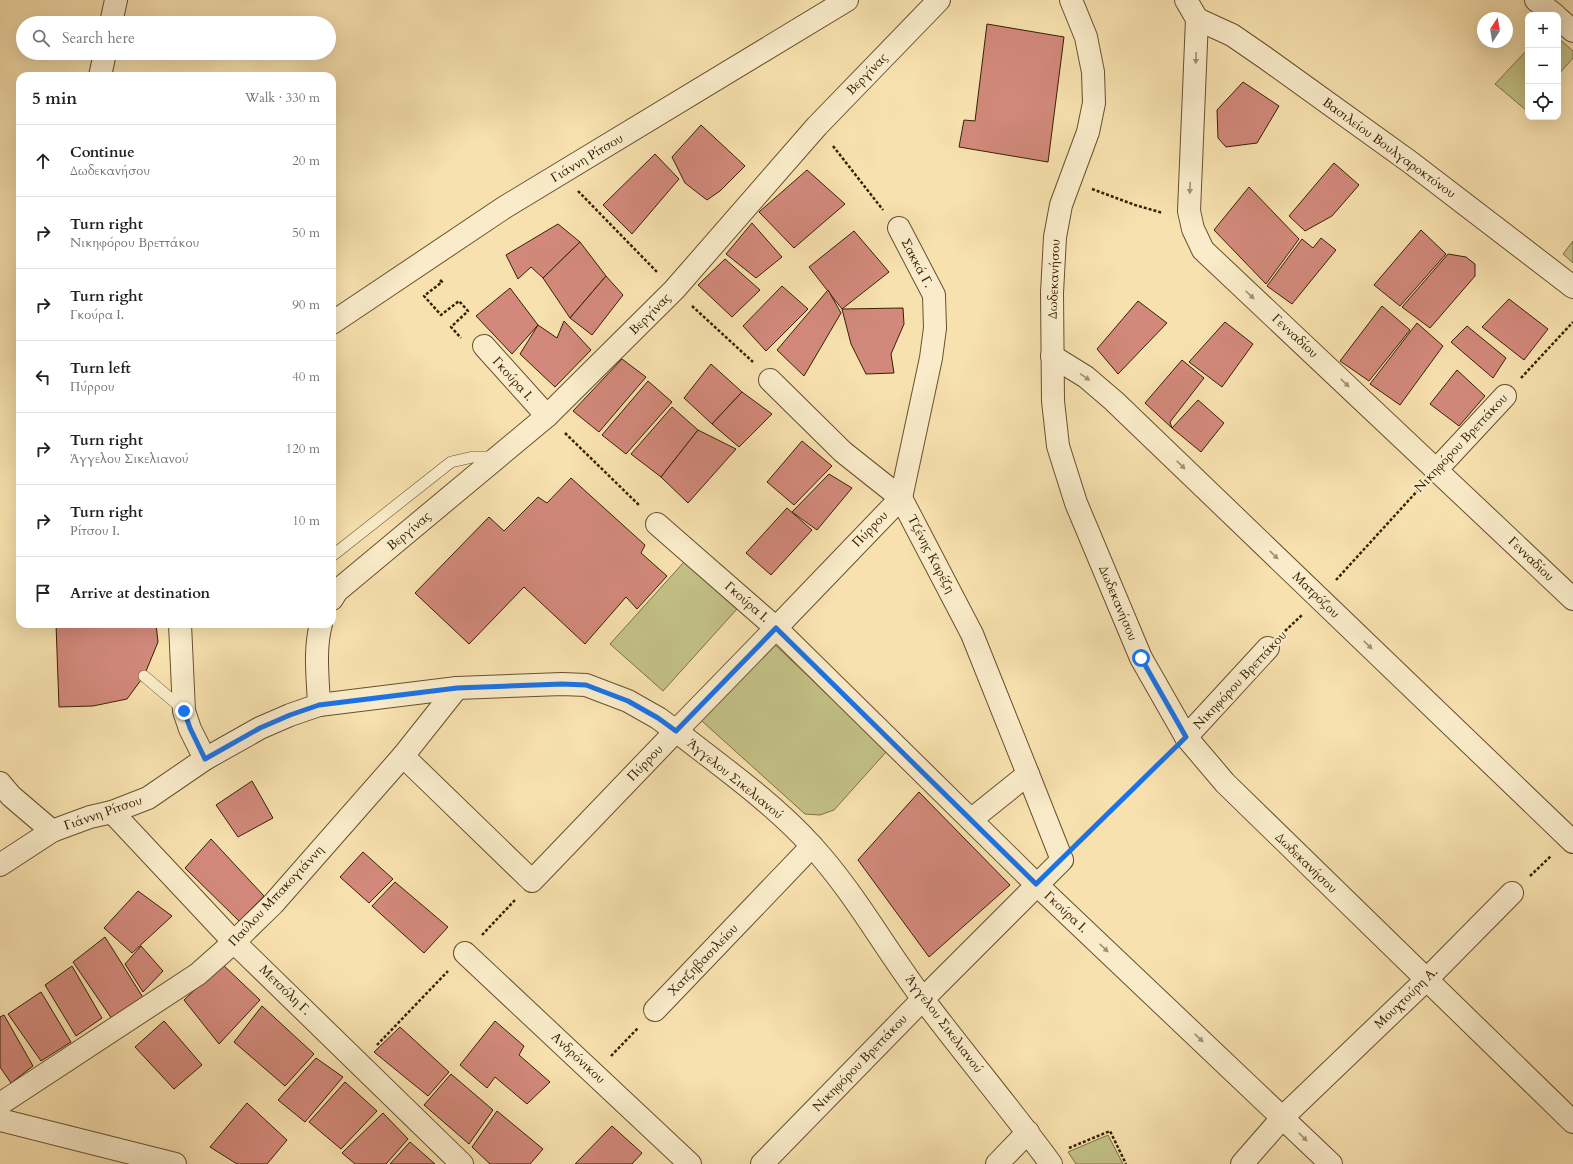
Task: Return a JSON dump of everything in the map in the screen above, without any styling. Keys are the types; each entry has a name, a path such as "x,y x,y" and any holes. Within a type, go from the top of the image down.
{"street":[{"path":"113,16 116,0"},
{"name":"Γιάννη Ρίτσου","path":"336,320 418,267 505,207 847,0"},
{"name":"Βεργίνας","path":"336,593 547,416 674,290 818,126 939,0"},
{"name":"Δωδεκανήσου","path":"1072,0 1086,37 1093,72 1094,103 1088,132 1061,205 1055,236 1052,356 1053,401 1058,446 1076,502 1141,658 1186,737 1224,783 1573,1122"},
{"path":"1186,0 1197,19"},
{"path":"1536,0 1551,12"},
{"name":"Γενναδίου","path":"1197,19 1189,211 1193,229 1203,250 1437,469 1573,599"},
{"name":"Βασιλείου Βουλγαροκτόνου","path":"1197,19 1232,34 1264,56 1410,162 1573,287"},
{"path":"1561,21 1573,31"},
{"path":"101,72 103,60"},
{"name":"Σακκά Γ.","path":"899,228 934,295 935,328 931,358 901,498"},
{"name":"Γκούρα Ι.","path":"484,346 547,416"},
{"name":"Ματρόζου","path":"1052,356 1086,376 1114,401 1572,838"},
{"name":"Τζένης Καρέζη","path":"770,380 843,452 901,498 972,634 1062,860"},
{"name":"Νικηφόρου Βρεττάκου","path":"1437,469 1505,396"},
{"name":"Πύρρου","path":"403,756 532,882 901,498"},
{"name":"Γκούρα Ι.","path":"658,524 776,628 972,819 1036,884 1331,1164"},
{"path":"180,628 184,711 190,728 205,759"},
{"path":"317,628 319,705"},
{"name":"Νικηφόρου Βρεττάκου","path":"1186,737 1268,648"},
{"name":"Άγγελου Σικελιανού","path":"205,759 260,728 290,715 319,705 457,688 562,684 586,685 628,701 658,718 676,731 789,823 812,846 852,896 923,999 1028,1132 1049,1161"},
{"name":"Παύλου Μπακογιάννη","path":"0,1104 198,974 234,942 273,904 403,756 457,688"},
{"name":"Γιάννη Ρίτσου","path":"0,864 52,830 90,817 112,812 148,798 205,759"},
{"path":"972,819 1028,774"},
{"path":"0,783 10,796 52,830"},
{"name":"Μετσόλη Γ.","path":"112,812 234,942 462,1164"},
{"name":"Χατζηβασιλείου","path":"655,1010 812,846"},
{"name":"Νικηφόρου Βρεττάκου","path":"762,1164 1036,884 1062,860"},
{"name":"Μουχτούρη Α.","path":"1242,1164 1283,1117 1426,980 1512,893"},
{"name":"Ανδρόνικου","path":"465,953 690,1164"},
{"path":"0,1120 175,1164"},
{"path":"997,1164 1028,1132"}],"lane":[{"path":"336,553 452,462 473,457 497,457"},
{"path":"144,676 184,711"}],"path":[{"name":"Σακκά Γ.","path":"818,126 866,190 899,228"},
{"path":"1070,180 1135,205 1169,214 1189,211"},
{"name":"Γκούρα Ι.","path":"418,267 442,282 424,296 441,315 459,301 468,312 451,327 468,346 484,346"},
{"name":"Νικηφόρου Βρεττάκου","path":"1505,396 1573,322"},
{"path":"547,416 658,524"},
{"name":"Νικηφόρου Βρεττάκου","path":"1268,648 1319,598 1437,469"},
{"name":"Νικηφόρου Βρεττάκου","path":"1062,860 1186,737"},
{"path":"1512,893 1572,838"},
{"path":"594,1073 655,1010"},
{"path":"1049,1161 1110,1131 1126,1164"}],"shaded area":[{"path":"1561,41 1573,51 1573,58 1561,72"},
{"path":"1525,52 1525,109 1495,84"},
{"path":"1573,241 1573,263 1563,254"},
{"path":"684,562 737,609 663,691 610,644"},
{"path":"771,641 887,751 834,810 820,815 805,814 693,713"},
{"path":"1108,1135 1123,1164 1076,1164 1068,1152"}],"building":[{"path":"987,24 1064,37 1048,162 959,147 964,120 975,121"},
{"path":"1243,82 1279,106 1257,143 1226,147 1218,138 1217,110"},
{"path":"701,125 745,166 720,191 707,200 685,183 672,157"},
{"path":"655,154 679,179 632,234 603,205"},
{"path":"1334,163 1359,185 1332,216 1305,231 1289,216"},
{"path":"807,170 845,204 794,248 759,212"},
{"path":"1249,187 1299,239 1266,284 1214,230"},
{"path":"752,223 782,257 756,278 726,254"},
{"path":"558,224 580,242 543,278 531,267 518,279 506,255"},
{"path":"1421,230 1446,254 1400,306 1374,285"},
{"path":"854,231 889,272 842,309 809,267"},
{"path":"1321,238 1336,250 1292,304 1267,286 1302,239 1313,248"},
{"path":"580,242 606,276 570,318 543,278"},
{"path":"1448,254 1466,257 1475,264 1475,276 1430,328 1402,307"},
{"path":"725,259 760,290 732,317 698,285"},
{"path":"606,276 623,295 592,335 570,318"},
{"path":"782,286 808,309 766,351 743,326"},
{"path":"510,288 538,325 512,354 476,316"},
{"path":"828,290 841,313 804,376 777,350"},
{"path":"1509,299 1548,329 1524,360 1482,327"},
{"path":"1138,301 1167,323 1118,374 1097,349"},
{"path":"1382,306 1410,330 1369,381 1340,361"},
{"path":"903,308 904,324 891,354 894,373 866,374 851,344 842,309"},
{"path":"564,321 591,350 555,387 520,354 538,325 557,338"},
{"path":"1225,322 1253,344 1222,387 1189,362"},
{"path":"1417,323 1443,346 1400,405 1370,384"},
{"path":"1467,326 1506,358 1493,378 1451,342"},
{"path":"622,359 646,377 599,432 573,411"},
{"path":"1182,360 1204,378 1170,422 1172,428 1145,403"},
{"path":"711,364 742,392 712,424 684,398"},
{"path":"1457,370 1485,396 1459,426 1430,404"},
{"path":"648,381 672,402 626,454 602,435"},
{"path":"742,392 772,414 739,447 712,424"},
{"path":"1198,400 1224,423 1201,452 1172,428"},
{"path":"672,407 698,430 661,477 631,454"},
{"path":"698,430 736,449 688,503 661,477"},
{"path":"802,441 832,466 794,505 767,482"},
{"path":"829,474 852,488 817,530 792,512"},
{"path":"571,478 645,545 641,553 667,576 637,609 626,597 585,644 524,587 469,644 415,593 489,517 504,531 538,497 547,503"},
{"path":"787,508 812,530 771,575 746,553"},
{"path":"56,628 156,628 158,642 144,676 127,699 93,706 59,707"},
{"path":"252,781 273,818 238,837 216,805"},
{"path":"919,792 1010,885 929,957 858,860"},
{"path":"211,839 264,896 239,921 185,868"},
{"path":"363,852 393,879 369,903 340,877"},
{"path":"395,882 448,927 424,953 372,906"},
{"path":"138,891 172,916 132,953 104,928"},
{"path":"105,937 144,999 112,1019 73,962"},
{"path":"141,946 163,971 143,992 125,964"},
{"path":"222,964 260,1000 219,1044 184,1000"},
{"path":"72,966 102,1018 76,1036 45,985"},
{"path":"41,992 71,1042 41,1061 8,1014"},
{"path":"262,1006 314,1054 285,1086 234,1042"},
{"path":"4,1015 33,1066 11,1083 0,1067 0,1017"},
{"path":"164,1021 202,1065 174,1089 135,1047"},
{"path":"495,1021 524,1046 519,1055 550,1082 527,1104 495,1077 487,1088 460,1065"},
{"path":"400,1027 449,1072 428,1096 374,1052"},
{"path":"316,1058 343,1077 305,1122 278,1100"},
{"path":"451,1074 493,1110 469,1144 424,1105"},
{"path":"345,1082 377,1111 341,1149 309,1122"},
{"path":"247,1103 287,1140 267,1164 237,1164 210,1147"},
{"path":"497,1111 543,1149 530,1164 490,1164 472,1147"},
{"path":"383,1113 408,1139 386,1164 355,1164 342,1153"},
{"path":"612,1126 642,1153 632,1164 575,1164"},
{"path":"410,1142 435,1164 390,1164"}],"route":[{"path":"184,711 190,728 205,759 260,728 290,715 319,705 457,688 562,684 586,685 628,701 658,718 676,731 776,628 972,819 1036,884 1186,737 1141,658"}]}
